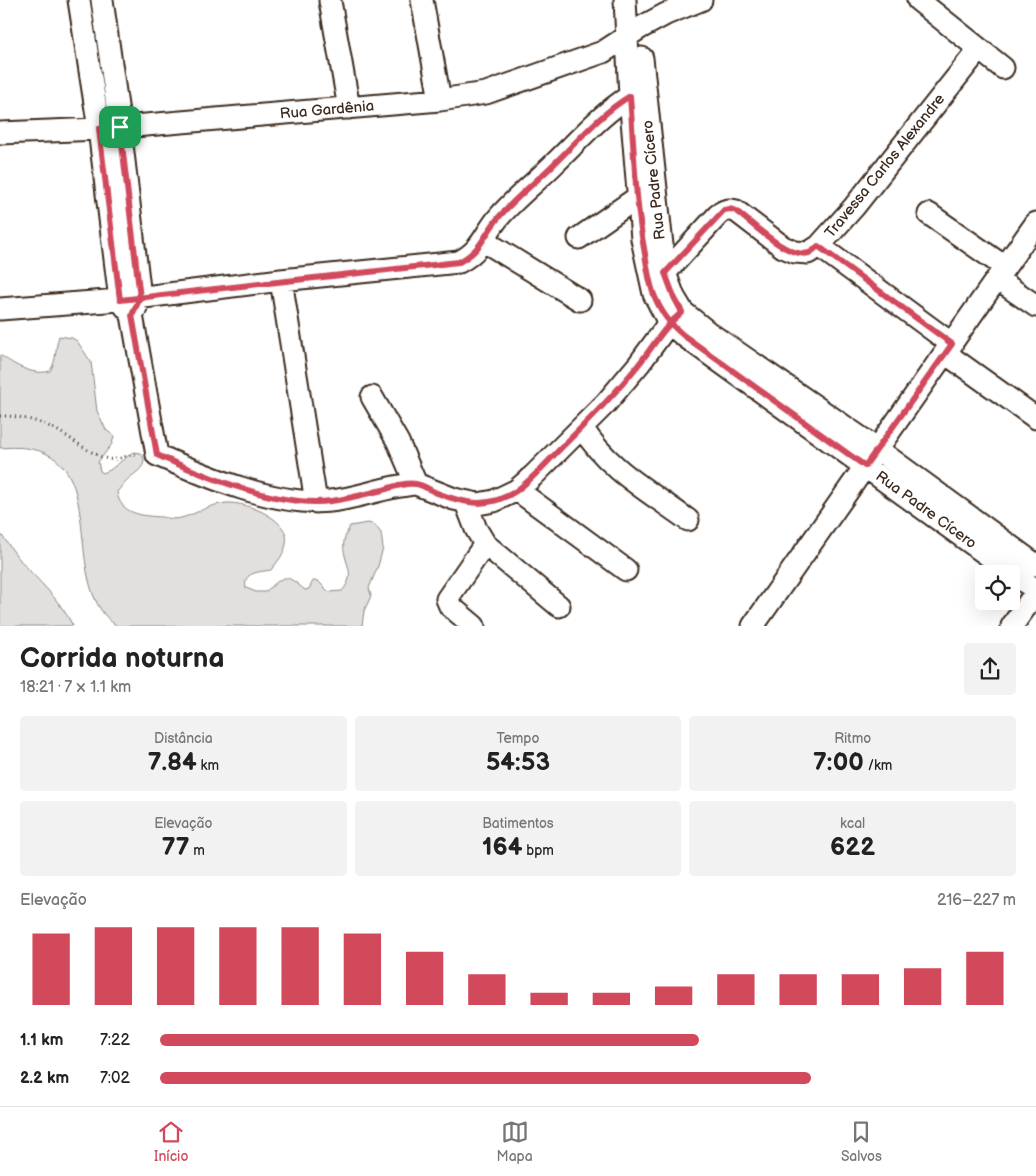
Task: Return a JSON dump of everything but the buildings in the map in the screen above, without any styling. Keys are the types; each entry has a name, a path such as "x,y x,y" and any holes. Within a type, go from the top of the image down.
{"street":[{"path":"78,0 157,455 250,490 285,499 316,502 330,501 400,485 416,484 466,503 478,504 494,501 517,490 606,403 676,317"},
{"path":"102,0 120,127 131,304"},
{"path":"422,0 440,100"},
{"name":"Rua Padre Cícero","path":"625,0 634,32 647,112 665,273 674,297 676,317 683,335 1036,591"},
{"name":"Rua Padre Cícero","path":"639,0 634,32 630,96 642,239 654,294 676,317 709,333 878,449 1036,565"},
{"name":"Rua Gardênia","path":"0,133 99,129 440,100 486,93 603,52 666,14 700,0"},
{"path":"919,0 1003,68"},
{"path":"330,1 349,108"},
{"name":"Travessa Carlos Alexandre","path":"665,273 724,210 736,211 783,247 795,252 808,253 818,246 859,200 979,49"},
{"path":"0,309 131,304 280,280 459,262 471,256 484,241 498,218 595,122 630,96"},
{"path":"579,238 638,197"},
{"path":"929,214 1001,273 1036,306"},
{"path":"761,623 865,466 949,349 1036,222"},
{"path":"484,241 580,300"},
{"path":"818,246 1036,418"},
{"path":"280,280 316,502"},
{"path":"372,397 398,442 416,484"},
{"path":"582,427 590,441 612,464 688,520"},
{"path":"517,490 626,570"},
{"path":"466,503 485,544 559,606"},
{"path":"474,626 447,602 448,596 485,544"},
{"path":"1012,626 1036,591"}],"path":[{"path":"0,416 25,418 49,426 88,450 109,459 132,454 157,455"}],"shaded area":[{"path":"59,336 72,338 77,341 91,362 97,411 106,430 114,436 112,444 98,462 100,471 103,473 110,470 133,452 141,453 144,458 140,469 117,492 119,500 128,510 141,515 176,519 214,505 236,503 266,514 282,527 286,535 286,544 282,555 271,570 257,572 249,576 245,583 246,588 256,592 265,592 281,579 288,578 305,590 309,589 313,581 318,581 329,592 342,591 349,578 344,539 350,526 368,523 375,525 381,533 383,548 369,588 371,596 364,611 362,626 117,626 98,605 88,578 80,516 74,487 61,465 38,450 0,448 0,355 30,371 50,371 54,363"},
{"path":"0,533 21,561 59,603 73,626 0,626"}],"route":[{"path":"120,127 99,129 120,300 140,298 280,280 459,262 471,256 478,249 498,218 595,122 630,96 642,239 649,278 654,294 669,323 683,335 865,466 952,344 818,246 808,253 795,252 783,247 736,211 724,210 665,273 669,287 682,312 669,323 639,364 606,403 533,476 507,496 478,504 466,503 416,484 400,485 330,501 306,502 250,490 157,455 132,315 140,298 120,127"}]}
